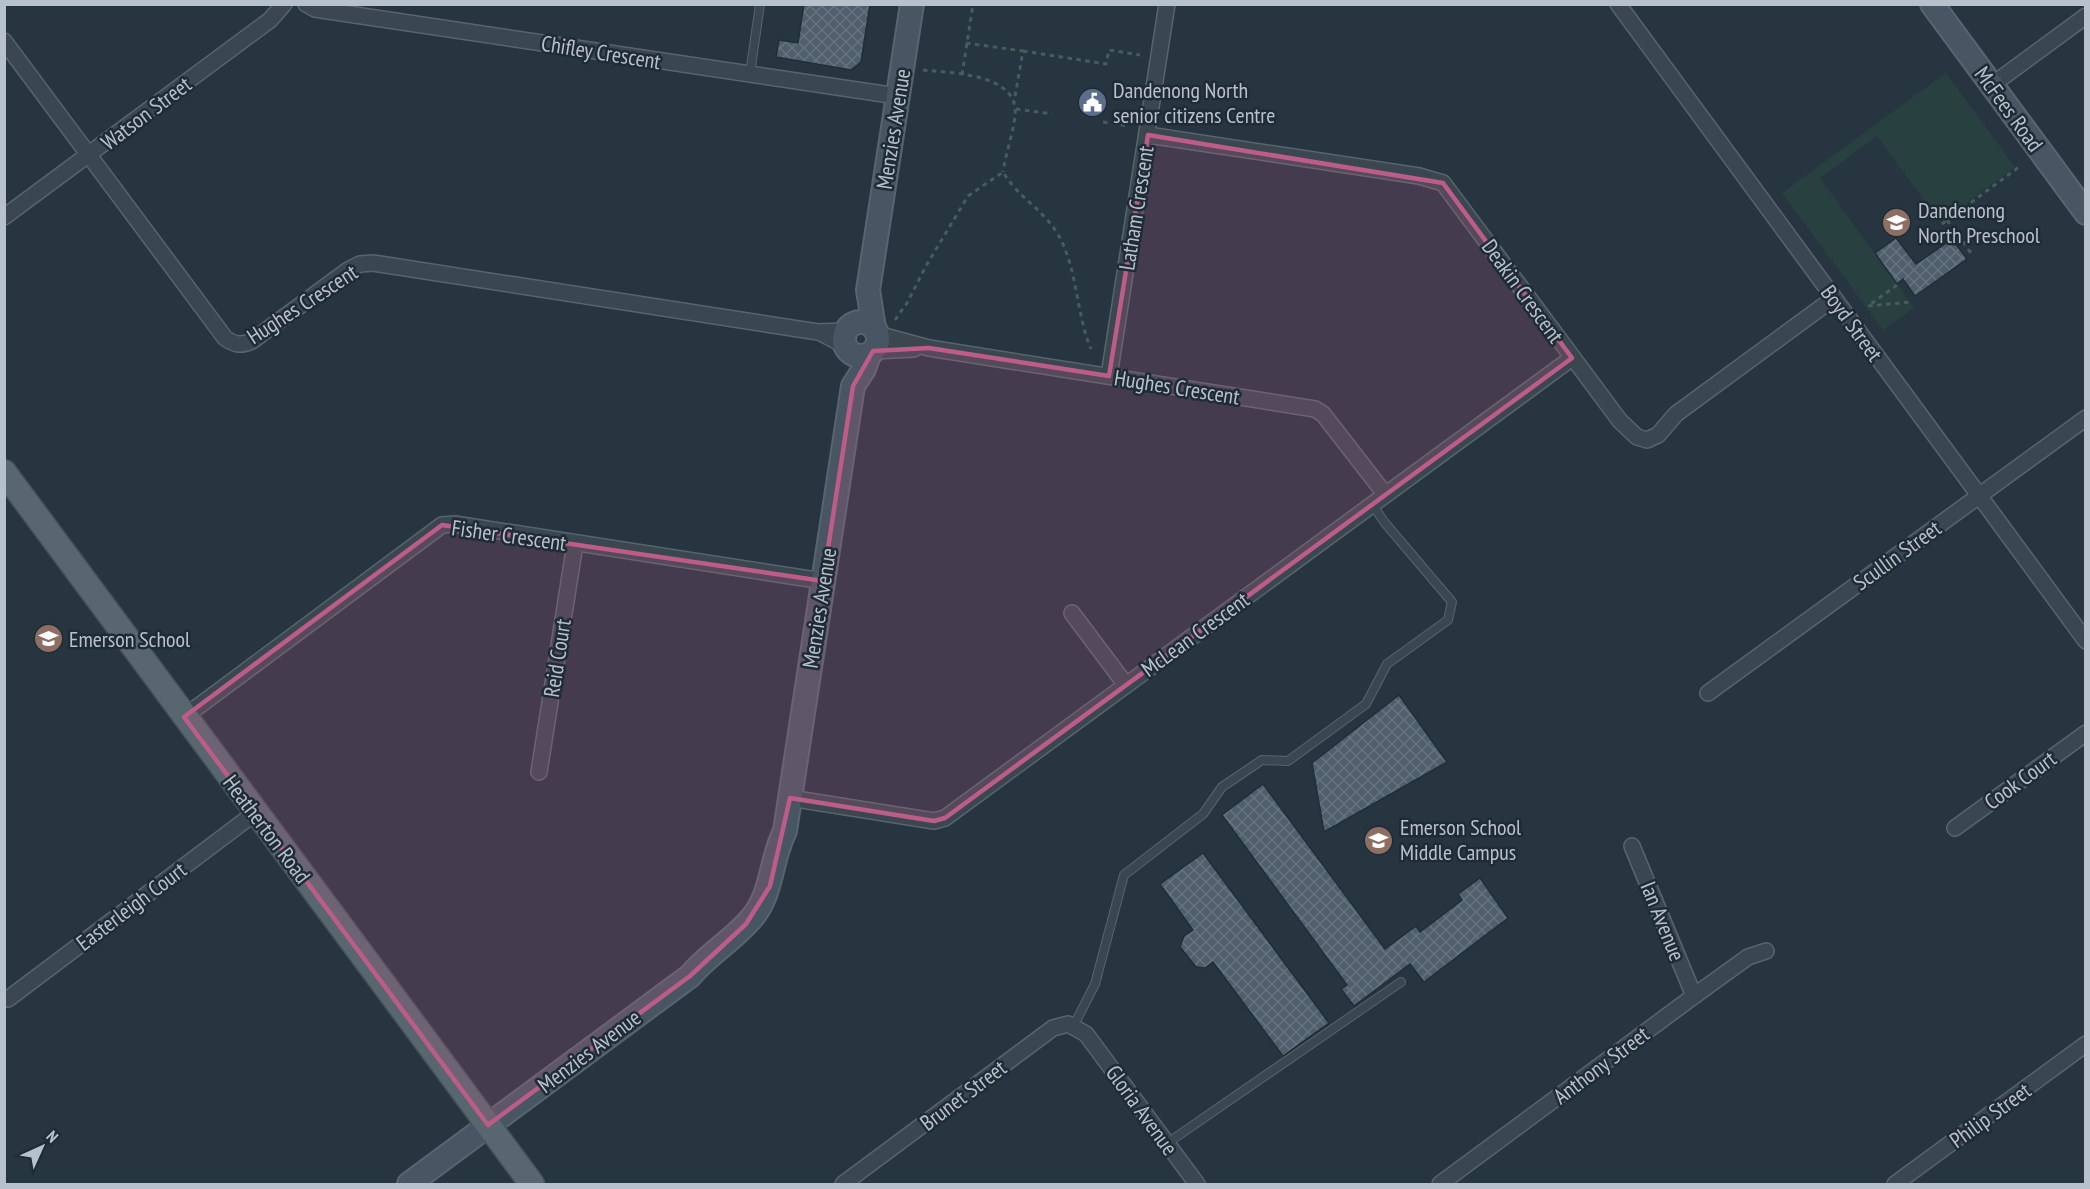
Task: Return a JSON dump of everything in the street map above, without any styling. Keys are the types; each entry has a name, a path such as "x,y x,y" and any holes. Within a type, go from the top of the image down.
{"main road":[{"name":"Heatherton Road","path":"4,472 532,1185"}],"street":[{"name":"Watson Street","path":"4,217 270,20 284,4"},
{"name":"Chifley Crescent","path":"306,4 315,9 897,96"},
{"name":"Menzies Avenue","path":"409,1185 690,976 706,957 755,914 770,886 778,845 785,831 853,386 864,369 864,337 856,309 868,290 912,4"},
{"name":"Latham Crescent","path":"1109,376 1167,4"},
{"name":"Boyd Street","path":"1618,4 2085,641"},
{"name":"McFees Road","path":"1932,4 2085,213"},
{"path":"1992,85 2085,16"},
{"name":"Hughes Crescent","path":"4,41 225,338 239,345 252,341 348,270 360,264 373,263 818,332 864,337 1315,409 1323,414 1385,494"},
{"name":"Deakin Crescent","path":"1148,135 1419,176 1443,183 1620,421 1637,437 1647,440 1658,435 1676,414 1834,298"},
{"name":"McLean Crescent","path":"790,798 934,821 945,818 1572,358"},
{"name":"Scullin Street","path":"1708,693 2085,418"},
{"name":"Fisher Crescent","path":"184,717 442,525 455,524 823,581"},
{"name":"Reid Court","path":"539,772 575,544"},
{"path":"1072,613 1126,685"},
{"name":"Cook Court","path":"1955,828 2085,733"},
{"name":"Easterleigh Court","path":"8,999 255,813"},
{"name":"Ian Avenue","path":"1632,846 1694,996"},
{"name":"Anthony Street","path":"1440,1185 1748,957 1766,951"},
{"name":"Brunet Street","path":"846,1184 1053,1028 1060,1025 1074,1025"},
{"name":"Gloria Avenue","path":"1074,1025 1086,1035 1197,1185"},
{"name":"Philip Street","path":"1900,1183 2085,1044"}],"lane":[{"path":"750,74 760,4"},
{"path":"1074,1025 1095,984 1124,875 1203,814 1222,787 1262,760 1288,761 1366,704 1387,664 1448,620 1452,602 1385,523 1372,504"},
{"path":"1166,1144 1401,982"}],"path":[{"path":"962,75 973,4"},
{"path":"966,43 1106,64 1109,50 1140,55"},
{"path":"1014,103 1023,51"},
{"path":"919,69 991,80 1004,89 1014,103 1016,109 1003,172 1014,190 1045,217 1060,240 1076,285 1084,330 1091,349"},
{"path":"1016,109 1052,114"},
{"path":"1103,122 1129,126"},
{"path":"1942,225 2019,167"},
{"path":"864,337 968,196 1003,172"},
{"path":"1947,220 1964,240 1971,253"},
{"path":"1898,285 1866,308 1910,302"}],"highlighted area":[{"path":"1148,135 1443,183 1572,358 945,818 934,821 790,798 770,886 746,924 690,976 488,1125 184,717 442,525 823,581 853,386 873,351 929,348 1109,376"}],"green space":[{"path":"1946,73 2015,167 1940,222 1877,136 1820,178 1914,308 1883,330 1782,193"}],"building":[{"path":"804,4 870,4 861,62 851,70 776,57 779,40 798,43"},
{"name":"Dandenong North Preschool","path":"1896,238 1916,264 1952,239 1967,259 1915,296 1903,279 1897,284 1875,253"},
{"path":"1399,695 1447,762 1324,832 1312,763"},
{"path":"1263,784 1385,949 1416,926 1420,932 1462,900 1458,894 1480,878 1508,918 1424,982 1410,964 1354,1006 1341,989 1347,985 1222,815"},
{"path":"1203,853 1329,1023 1283,1056 1213,962 1205,968 1196,967 1180,947 1184,936 1193,930 1160,884"}],"place":[{"name":"Dandenong North senior citizens Centre","path":"1092,103"},
{"name":"Dandenong North Preschool","path":"1897,223"},
{"name":"Emerson School","path":"48,639"},
{"name":"Emerson School Middle Campus","path":"1379,840"}]}
